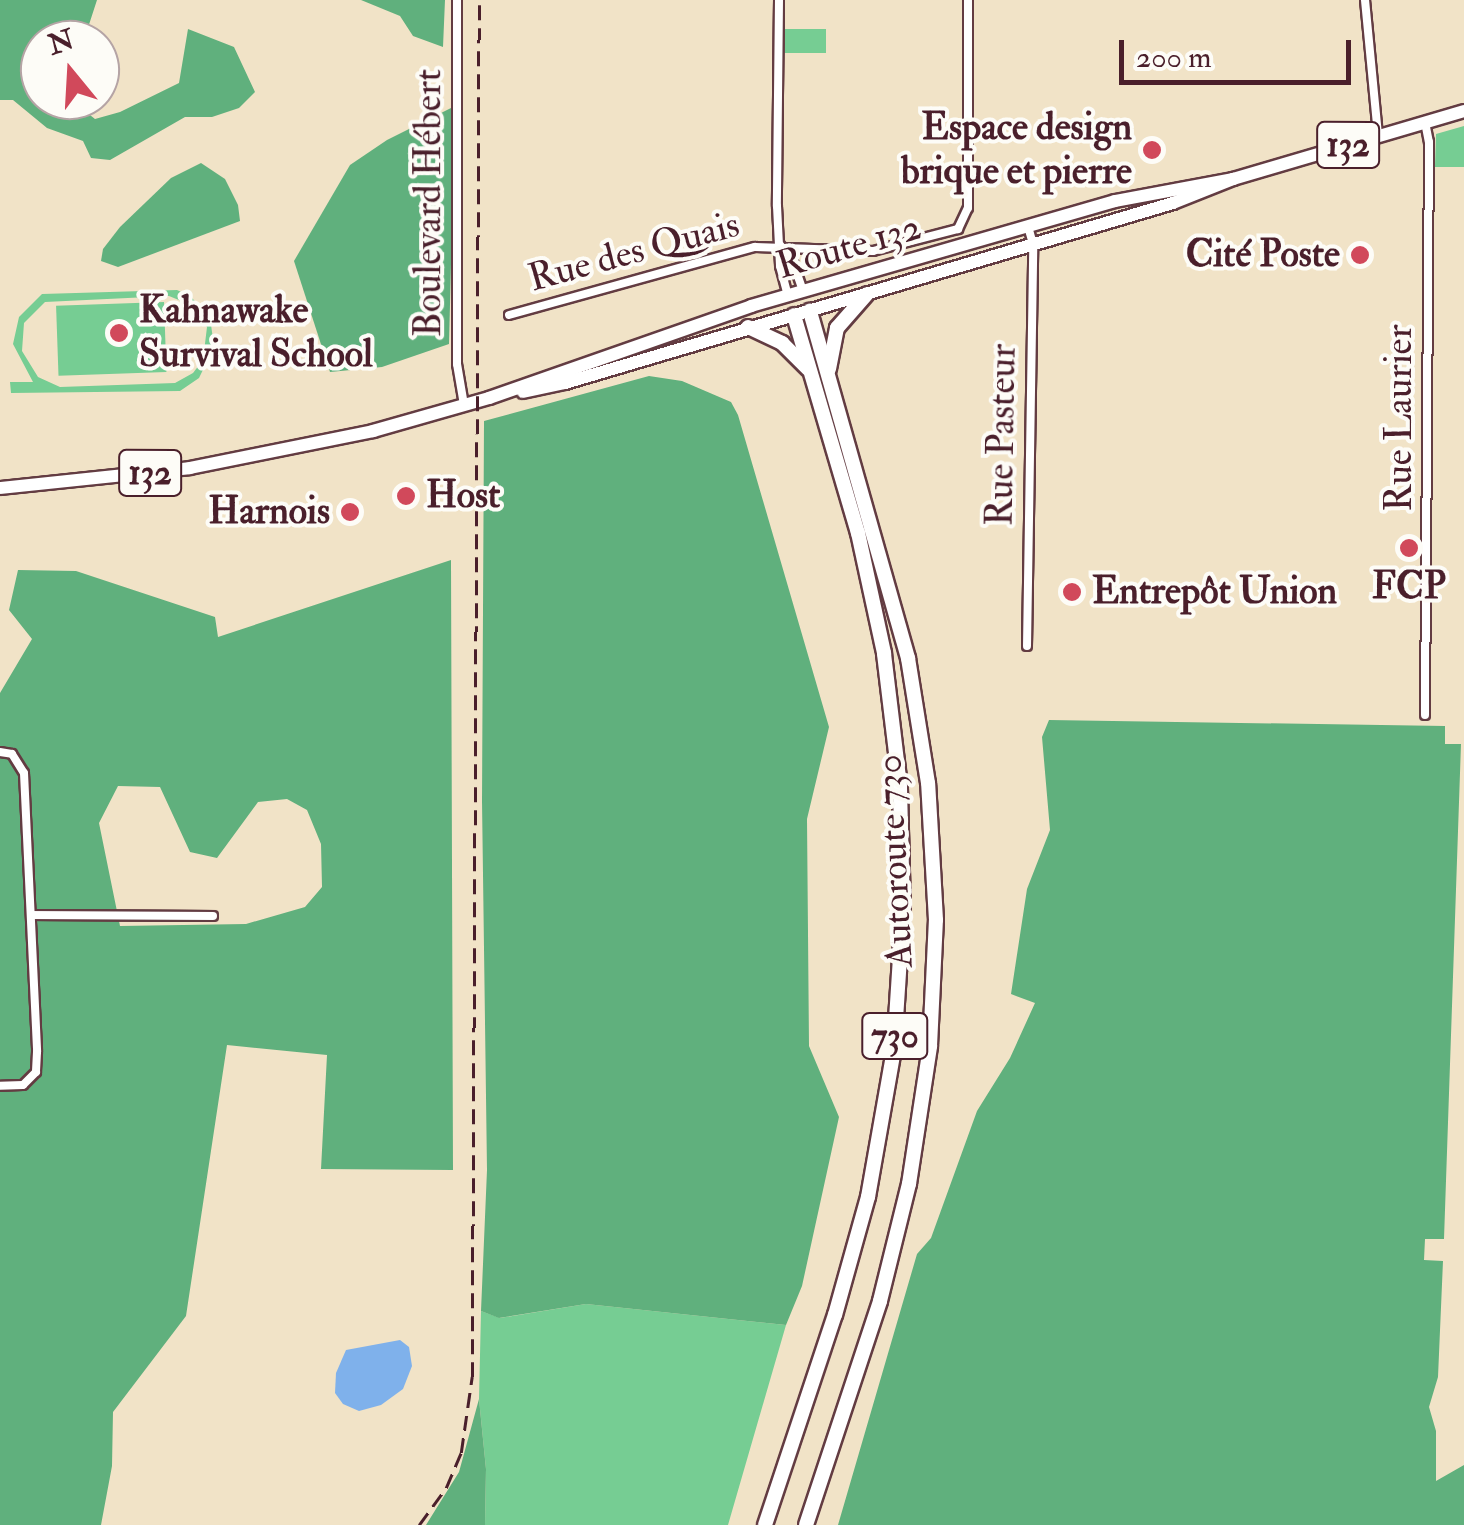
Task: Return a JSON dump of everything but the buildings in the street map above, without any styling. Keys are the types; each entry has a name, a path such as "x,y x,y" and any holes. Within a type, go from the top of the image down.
{"highway":[{"name":"Route 132","path":"489,398 565,383 1143,212 1233,178 1464,111"},
{"name":"Route 132","path":"0,488 219,463 355,435 489,398 560,370 788,296 1139,195 1233,178"},
{"path":"1139,195 1143,212"},
{"path":"803,292 810,310"},
{"path":"828,374 837,328 867,294"},
{"path":"788,296 794,314"},
{"name":"Autoroute 730","path":"806,1525 902,1218 923,1106 936,948 932,822 916,699 888,581 810,310"},
{"name":"Autoroute 730","path":"766,1525 835,1314 868,1198 892,1068 902,950 902,809 888,672 858,533 794,314"},
{"path":"748,328 782,343 811,372"}],"street":[{"name":"Boulevard Hébert","path":"457,0 457,364 464,406"},
{"path":"779,0 780,266 788,296"},
{"name":"Rue des Quais","path":"510,314 735,251 780,245 889,249 953,232 964,223 968,201 968,0"},
{"path":"1365,0 1378,136"},
{"name":"Rue Laurier","path":"1425,122 1429,142 1425,715"},
{"name":"Rue Pasteur","path":"1027,646 1032,244 1028,226"},
{"path":"780,245 793,262 803,292"},
{"path":"0,752 12,754 24,773 36,1072 22,1086 0,1086"},
{"path":"31,915 214,916"}],"green space":[{"path":"0,0 97,0 90,20 20,20 20,106 13,100 0,100"},
{"path":"361,0 445,0 443,47 413,36 400,16"},
{"path":"188,29 234,47 255,92 239,108 212,117 185,117 110,160 91,158 83,141 47,128 37,120 120,120 120,112 179,83"},
{"path":"782,29 826,29 826,53 782,53"},
{"path":"455,106 449,344 382,367 330,372 294,261 350,165 387,140"},
{"path":"1464,126 1464,167 1435,167 1436,134"},
{"path":"201,163 225,179 238,205 240,221 118,267 101,261 103,249 120,227 171,178"},
{"path":"177,290 190,296 210,317 214,347 199,378 180,391 11,393 10,382 33,382 13,344 19,317 42,294","holes":["169,296 191,305 207,327 203,360 193,373 175,383 60,387 38,377 22,351 24,323 45,302"]},
{"path":"164,302 166,372 59,376 56,306"},
{"path":"649,376 682,381 731,402 738,415 829,727 807,819 809,1046 839,1117 802,1286 786,1325 586,1304 499,1318 481,1311 487,1170 482,801 484,421"},
{"path":"451,560 453,1170 321,1169 327,1055 227,1045 186,1316 113,1412 112,1466 101,1525 0,1525 0,693 32,639 9,610 18,570 76,571 215,617 218,637","holes":["118,786 160,787 190,852 217,858 258,802 287,799 307,810 321,844 322,887 305,907 246,924 120,926 99,823"]},
{"path":"1049,720 1445,726 1445,744 1461,744 1444,1239 1425,1239 1424,1260 1443,1261 1438,1377 1429,1407 1436,1431 1436,1481 1464,1465 1464,1525 838,1525 917,1254 931,1238 977,1111 1010,1058 1035,1003 1011,994 1027,889 1050,830 1042,737"},
{"path":"586,1304 786,1325 728,1525 485,1525 486,1469 479,1399 481,1311 500,1318"},
{"path":"479,1399 486,1469 485,1525 426,1525 459,1472"}],"water":[{"path":"400,1340 409,1347 412,1366 403,1389 381,1405 359,1411 343,1404 335,1393 336,1373 346,1350"}],"railway":[{"path":"419,1525 446,1488 461,1453 472,1377 479,0"}],"place":[{"name":"Espace design brique et pierre","path":"1152,150"},
{"name":"Cité Poste","path":"1360,255"},
{"name":"Kahnawake Survival School","path":"119,333"},
{"name":"Host","path":"406,496"},
{"name":"Harnois","path":"350,512"},
{"name":"FCP","path":"1409,548"},
{"name":"Entrepôt Union","path":"1072,592"}]}
